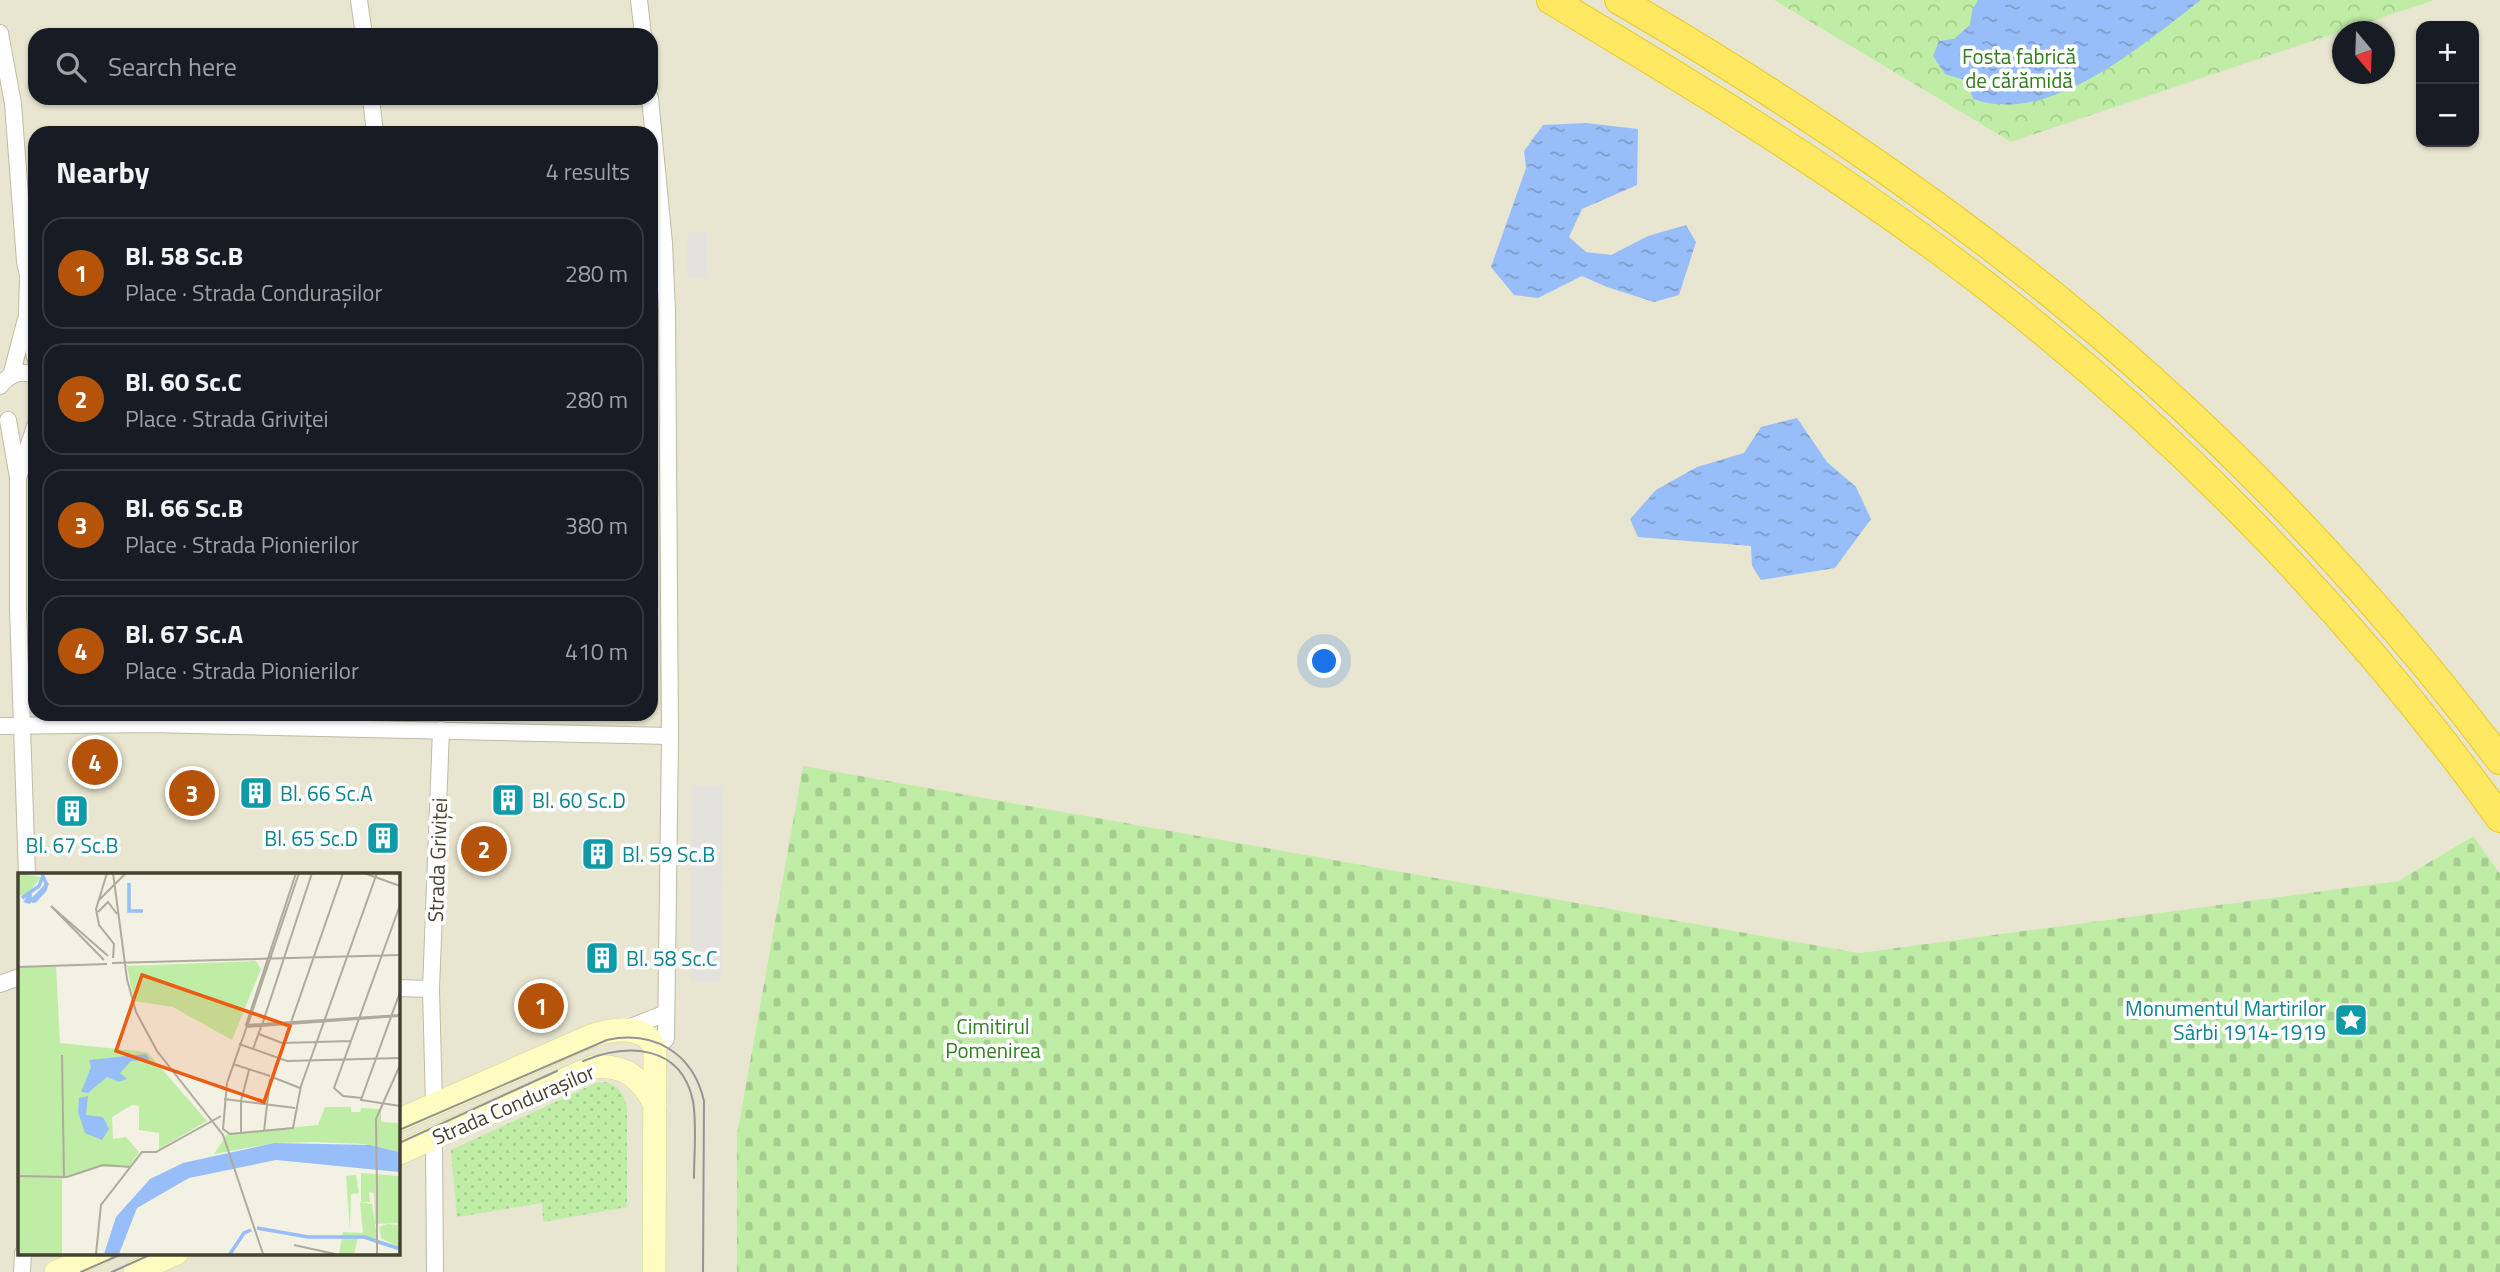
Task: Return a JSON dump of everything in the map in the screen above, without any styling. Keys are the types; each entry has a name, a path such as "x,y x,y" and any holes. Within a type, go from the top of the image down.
{"highway":[{"path":"1550,0 1726,106 1804,157 1941,252 2053,341 2126,405 2245,518 2340,619 2398,686 2500,818"},
{"path":"1627,5 1744,76 1908,185 2021,270 2130,361 2236,459 2308,533 2426,666 2500,760"}],"main road":[{"name":"Strada Condurașilor","path":"399,1120 591,1036 623,1030"},
{"path":"623,1030 648,1037 655,1049 654,1272"},
{"name":"Strada Condurașilor","path":"399,1153 593,1067 615,1067 632,1074 644,1086 655,1106"},
{"path":"56,1272 98,1254"},
{"path":"135,1272 175,1254"}],"street":[{"path":"359,0 363,28"},
{"path":"639,0 642,28"},
{"path":"0,33 13,104 28,272"},
{"path":"372,105 374,126"},
{"path":"651,105 653,126"},
{"path":"655,1049 656,1022 666,1013 670,736 670,543 659,399 664,243 658,181"},
{"path":"28,294 28,319"},
{"path":"3,383 27,314"},
{"path":"3,383 28,373"},
{"path":"2,415 17,425 28,424"},
{"path":"2,415 18,478 21,726 27,873"},
{"path":"18,478 28,446"},
{"path":"0,726 150,724 670,736"},
{"name":"Strada Griviței","path":"434,1105 431,989 441,730"},
{"path":"0,984 18,977"},
{"path":"399,988 431,989"},
{"name":"Strada Condurașilor","path":"623,1030 666,1013"},
{"path":"434,1138 435,1272"},
{"path":"22,1272 23,1254"}],"shaded area":[{"path":"0,0 1774,0 2011,142 2332,34 2332,84 2395,84 2395,21 2372,21 2435,0 2500,0 2500,874 2472,836 2398,881 1859,953 804,767 737,1135 737,1272 0,1272"},
{"path":"707,232 707,278 687,278 687,233"},
{"path":"692,786 723,786 721,982 690,982"}],"green space":[{"name":"Fosta fabrică de cărămidă","path":"1774,0 2435,0 2372,21 2332,21 2332,34 2011,142"},
{"name":"Cimitirul Pomenirea","path":"803,766 1859,953 2398,881 2473,836 2500,874 2500,1272 737,1272 737,1135"},
{"path":"606,1082 621,1092 627,1108 627,1207 543,1222 542,1203 457,1217 451,1150 596,1083"}],"water":[{"path":"1978,0 2201,0 2124,58 2094,76 2064,91 2033,101 2003,105 1973,99 1968,81 1945,74 1933,56 1939,41 1954,39 1970,25 1972,11"},
{"path":"1586,123 1638,129 1637,185 1582,209 1569,237 1586,252 1611,255 1648,236 1686,225 1696,242 1679,295 1654,302 1582,276 1538,298 1514,295 1491,267 1526,168 1524,151 1543,125"},
{"path":"1797,418 1827,462 1856,487 1871,519 1835,568 1761,580 1752,566 1751,546 1638,537 1630,519 1656,490 1697,467 1744,453 1761,427"}],"tram line":[{"path":"399,1130 607,1040 624,1038 655,1042 681,1058 691,1070 704,1101 703,1272"},
{"path":"583,1061 600,1055 634,1051 650,1053 677,1068 687,1082 693,1101 694,1178"},
{"path":"399,1143 557,1071"},
{"path":"81,1272 122,1254"},
{"path":"112,1272 152,1254"}],"place":[{"name":"Bl. 67 Sc.A","path":"95,762"},
{"name":"Bl. 66 Sc.B","path":"192,793"},
{"name":"Bl. 66 Sc.A","path":"256,793"},
{"name":"Bl. 60 Sc.D","path":"508,800"},
{"name":"Bl. 67 Sc.B","path":"72,811"},
{"name":"Bl. 65 Sc.D","path":"383,838"},
{"name":"Bl. 60 Sc.C","path":"484,849"},
{"name":"Bl. 59 Sc.B","path":"598,854"},
{"name":"Bl. 58 Sc.C","path":"602,958"},
{"name":"Bl. 58 Sc.B","path":"541,1006"},
{"name":"Monumentul Martirilor Sârbi 1914-1919","path":"2351,1020"}]}
